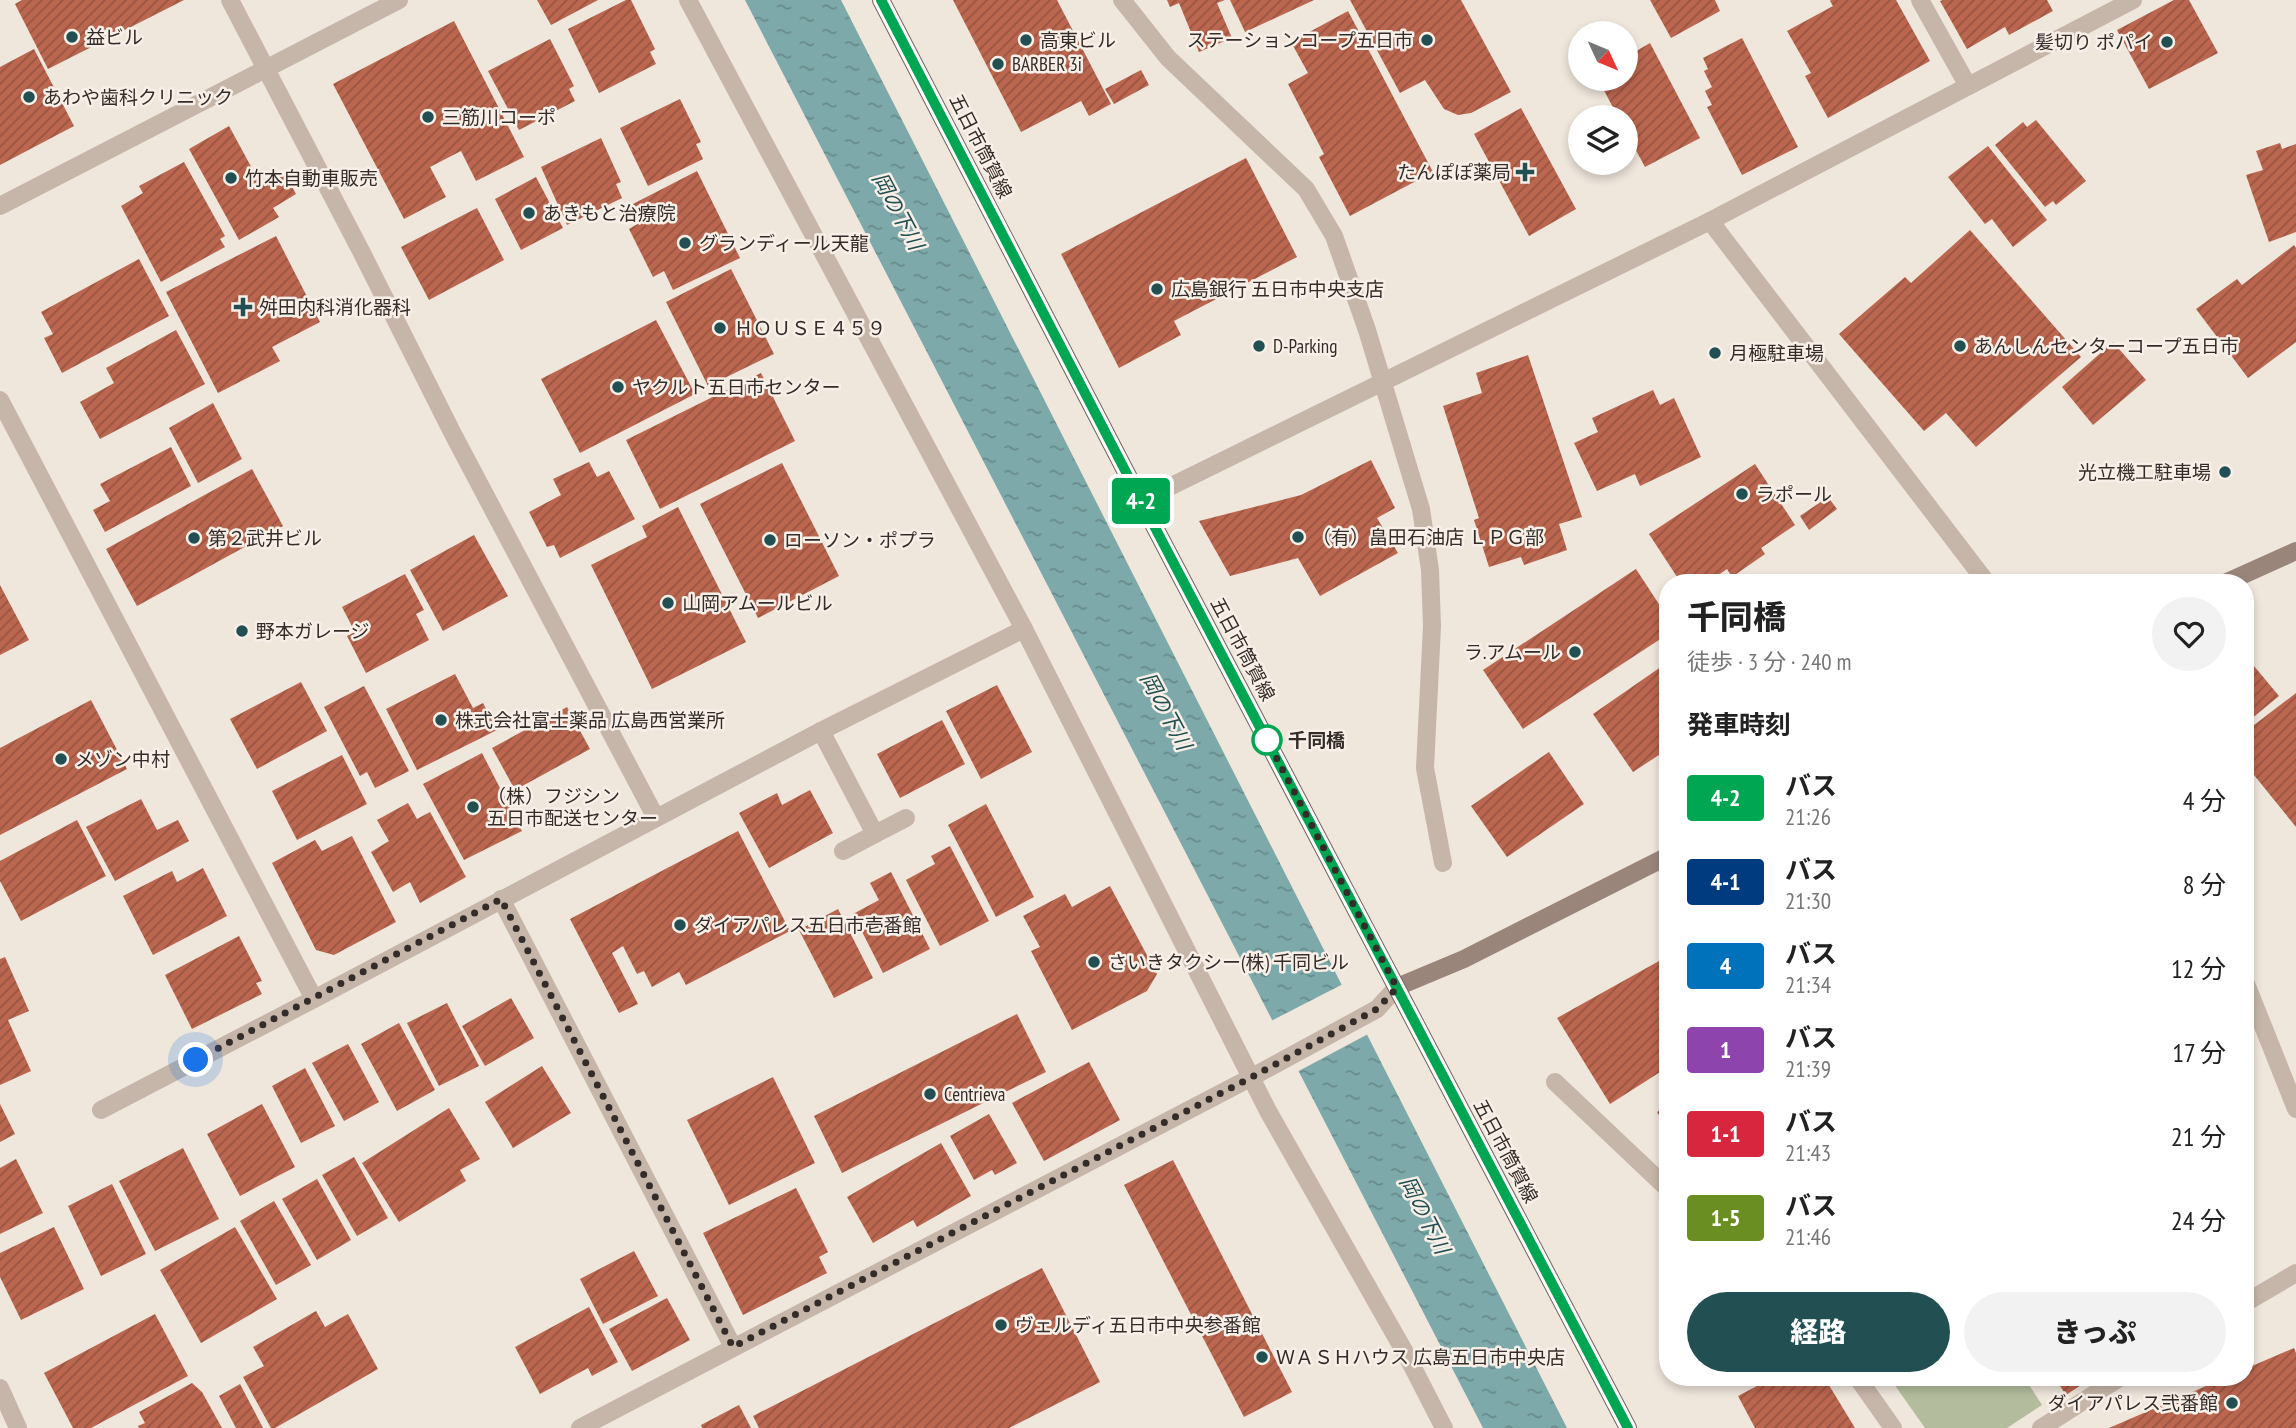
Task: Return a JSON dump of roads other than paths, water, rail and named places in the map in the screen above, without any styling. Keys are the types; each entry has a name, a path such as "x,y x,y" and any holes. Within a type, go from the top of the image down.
{"main road":[{"name":"五日市筒賀線","path":"881,0 1628,1428"}],"street":[{"path":"230,0 453,434 656,818"},
{"path":"0,206 399,0"},
{"path":"688,0 1024,629 1268,1111 1401,1345 1444,1428"},
{"path":"1122,0 1168,58 1306,189 1334,236 1367,330 1421,509 1430,570 1432,626 1425,768 1443,863"},
{"path":"1920,0 1968,86"},
{"path":"1141,501 1710,221 2133,0"},
{"path":"1710,221 1980,574"},
{"path":"0,400 314,999"},
{"path":"2245,574 2296,551"},
{"path":"101,1110 821,731 1024,629"},
{"path":"821,731 875,834"},
{"path":"843,851 906,818"},
{"path":"580,1428 1252,1077 1377,1009 1397,988 1464,959 1659,861"},
{"path":"501,899 733,1347"},
{"path":"2254,1009 2296,1109"},
{"path":"1555,1082 1659,1180"},
{"path":"2254,1298 2296,1273"},
{"path":"1863,1386 1893,1428"},
{"path":"2041,1428 2107,1386"},
{"path":"0,1388 18,1428"}],"water":[{"name":"岡の下川","path":"745,0 841,0 1567,1428 1483,1428"}],"place":[{"name":"益ビル","path":"72,37"},
{"name":"高東ビル","path":"1026,40"},
{"name":"ステーションコープ五日市","path":"1427,40"},
{"name":"髪切り ポパイ","path":"2167,42"},
{"name":"BARBER 3i","path":"998,64"},
{"name":"あわや歯科クリニック","path":"29,97"},
{"name":"三筋川コーポ","path":"428,117"},
{"name":"たんぽぽ薬局","path":"1525,172"},
{"name":"竹本自動車販売","path":"231,178"},
{"name":"あきもと治療院","path":"529,213"},
{"name":"グランディール天龍","path":"685,243"},
{"name":"広島銀行 五日市中央支店","path":"1157,289"},
{"name":"舛田内科消化器科","path":"243,307"},
{"name":"ＨＯＵＳＥ４５９","path":"720,328"},
{"name":"D-Parking","path":"1259,346"},
{"name":"あんしんセンターコープ五日市","path":"1960,346"},
{"name":"月極駐車場","path":"1715,353"},
{"name":"ヤクルト五日市センター","path":"618,387"},
{"name":"光立機工駐車場","path":"2225,472"},
{"name":"ラポール","path":"1742,494"},
{"name":"（有）畠田石油店 ＬＰＧ部","path":"1298,537"},
{"name":"第２武井ビル","path":"194,538"},
{"name":"ローソン・ポプラ","path":"770,540"},
{"name":"山岡アムールビル","path":"668,603"},
{"name":"野本ガレージ","path":"242,631"},
{"name":"ラ.アムール","path":"1575,652"},
{"name":"株式会社富士薬品 広島西営業所","path":"441,720"},
{"name":"千同橋","path":"1267,740"},
{"name":"メゾン中村","path":"61,759"},
{"name":"（株）フジシン 五日市配送センター","path":"473,807"},
{"name":"ダイアパレス五日市壱番館","path":"680,925"},
{"name":"さいきタクシー(株) 千同ビル","path":"1094,962"},
{"name":"Centrieva","path":"930,1094"},
{"name":"ヴェルディ五日市中央参番館","path":"1001,1325"},
{"name":"ＷＡＳＨハウス 広島五日市中央店","path":"1262,1357"},
{"name":"ダイアパレス弐番館","path":"2232,1403"}]}
